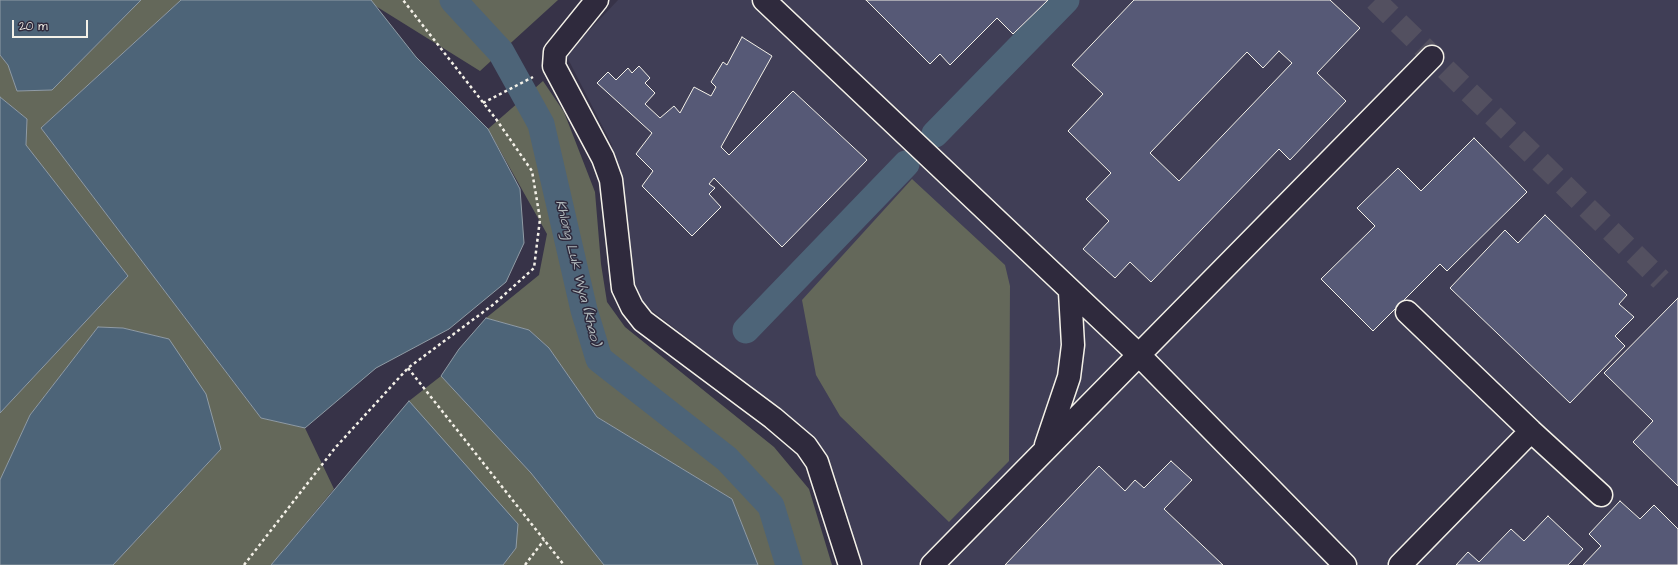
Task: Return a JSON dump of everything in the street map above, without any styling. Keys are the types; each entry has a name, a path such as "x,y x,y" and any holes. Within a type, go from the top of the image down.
{"street":[{"path":"597,0 555,52 554,66 603,158 611,180 623,288 632,307 643,321 774,418 806,446 816,462 850,565"},
{"path":"764,0 1070,292 1139,355 1344,565"},
{"path":"932,565 1432,57"},
{"path":"1045,450 1069,377 1073,346 1070,292"},
{"path":"1407,312 1531,431 1601,495"},
{"path":"1400,565 1531,431"}],"path":[{"path":"244,565 335,448 408,368 494,304 534,268 540,219 532,172 484,102 403,0"},
{"path":"484,102 539,74"},
{"path":"408,368 564,565"},
{"path":"525,565 544,540"}],"shaded area":[{"path":"618,0 1678,0 1678,565 855,565 812,435 632,295 612,145 566,55"}],"green space":[{"path":"141,0 181,0 41,128 261,418 305,428 334,489 271,565 113,565 221,449 169,339 123,328 98,327 30,415 0,480 0,413 128,276 26,145 27,119 0,97 0,55 8,65 17,91 52,90"},
{"path":"371,0 558,0 480,71 374,5"},
{"path":"543,81 564,112 595,192 601,264 607,302 625,327 774,447 809,489 832,565 758,565 732,499 597,417 549,348 529,330 486,318 539,275 547,234 488,129"},
{"path":"912,179 1005,265 1010,286 1009,461 949,522 840,416 816,375 802,300"},
{"path":"441,376 531,473 604,565 503,565 516,548 409,401"}],"water":[{"path":"0,0 141,0 52,90 17,91 8,65 0,55"},
{"path":"181,0 371,0 416,57 488,129 520,189 524,243 506,282 449,329 376,368 305,428 261,418 41,128"},
{"path":"0,97 27,119 26,145 128,276 0,413"},
{"path":"486,318 529,330 549,348 597,417 732,499 758,565 604,565 531,473 441,376 459,349"},
{"path":"98,327 123,328 169,339 206,394 221,449 113,565 0,565 0,480 30,415"},
{"path":"409,401 518,524 516,548 503,565 271,565"}],"building":[{"path":"866,0 1048,0 1013,34 997,18 950,65 940,54 930,64"},
{"path":"1134,0 1330,0 1360,28 1317,73 1346,101 1290,160 1279,149 1151,282 1130,262 1115,278 1083,249 1109,221 1086,199 1111,173 1068,131 1103,94 1072,65","holes":["1279,51 1292,63 1179,181 1150,153 1247,52 1263,68"]},
{"path":"742,37 772,56 721,147 729,155 793,91 867,160 782,247 714,178 709,184 715,188 709,194 721,207 692,236 642,186 653,171 636,154 652,133 597,83 608,72 616,80 628,68 632,73 639,66 650,78 645,83 655,93 645,104 660,118 674,106 680,113 694,87 711,96 716,87 711,82 723,62 727,65"},
{"path":"1474,138 1527,192 1447,271 1440,264 1373,331 1321,279 1375,226 1357,208 1398,168 1421,191"},
{"path":"1545,215 1627,295 1619,304 1634,317 1615,336 1625,346 1570,403 1450,288 1505,230 1518,243"},
{"path":"1678,298 1678,486 1633,442 1653,421 1604,373"},
{"path":"1171,461 1192,480 1164,509 1223,565 1005,565 1099,466 1125,491 1135,480 1144,488"},
{"path":"1620,501 1640,519 1654,505 1678,529 1678,565 1583,565 1601,546 1589,534"},
{"path":"1548,516 1583,549 1568,565 1456,565 1468,552 1479,562 1511,529 1524,541"}],"waterway":[{"name":"Khlong Luk Wya (Khao)","path":"453,0 501,52 541,124 584,310 599,359 727,459 771,506 789,565"},
{"path":"935,134 1066,0"},
{"path":"746,330 906,164"}],"tunnel":[{"path":"1375,0 1661,280"}]}
